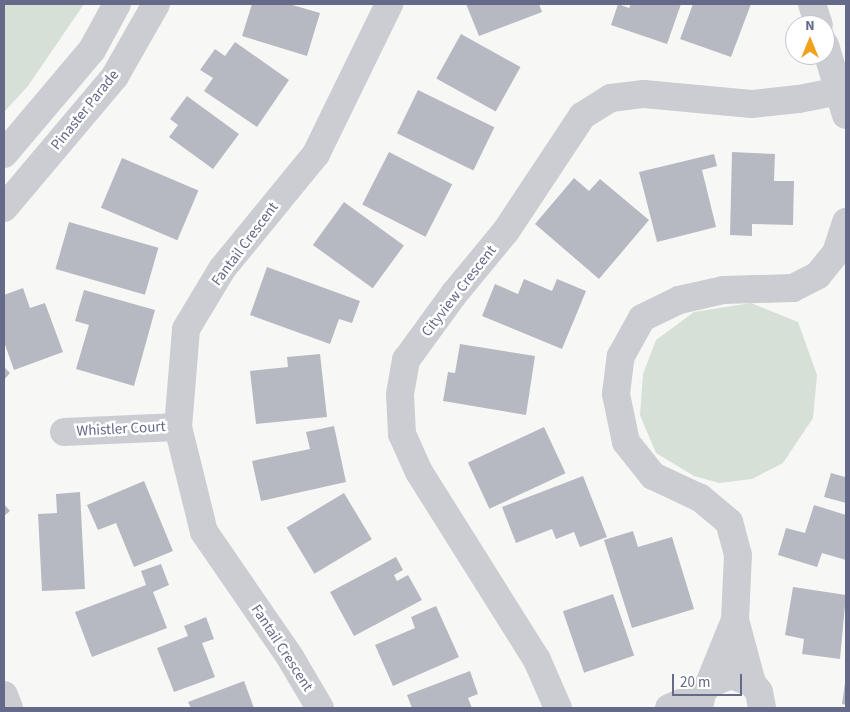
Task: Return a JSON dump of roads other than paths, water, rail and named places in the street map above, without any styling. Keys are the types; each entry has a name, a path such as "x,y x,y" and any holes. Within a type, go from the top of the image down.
{"street":[{"path":"4,154 92,50 117,4"},
{"name":"Pinaster Parade","path":"4,208 115,76 156,4"},
{"name":"Fantail Crescent","path":"320,708 290,657 204,532 178,427 186,330 222,269 316,154 389,4"},
{"path":"831,65 843,103"},
{"name":"Cityview Crescent","path":"558,708 537,660 419,472 402,434 400,394 406,360 454,294 506,231 582,116 611,98 644,94 752,104 799,99 843,103"},
{"path":"762,708 759,692 752,683 735,620 738,555 729,522 700,498 653,476 626,442 616,394 621,356 642,318 678,300 723,290 793,288 818,275 836,253 846,222"},
{"name":"Whistler Court","path":"64,432 178,427"},
{"path":"704,695 735,620"},
{"path":"669,708 704,695 731,675 752,683"},
{"path":"4,695 9,708"}]}
